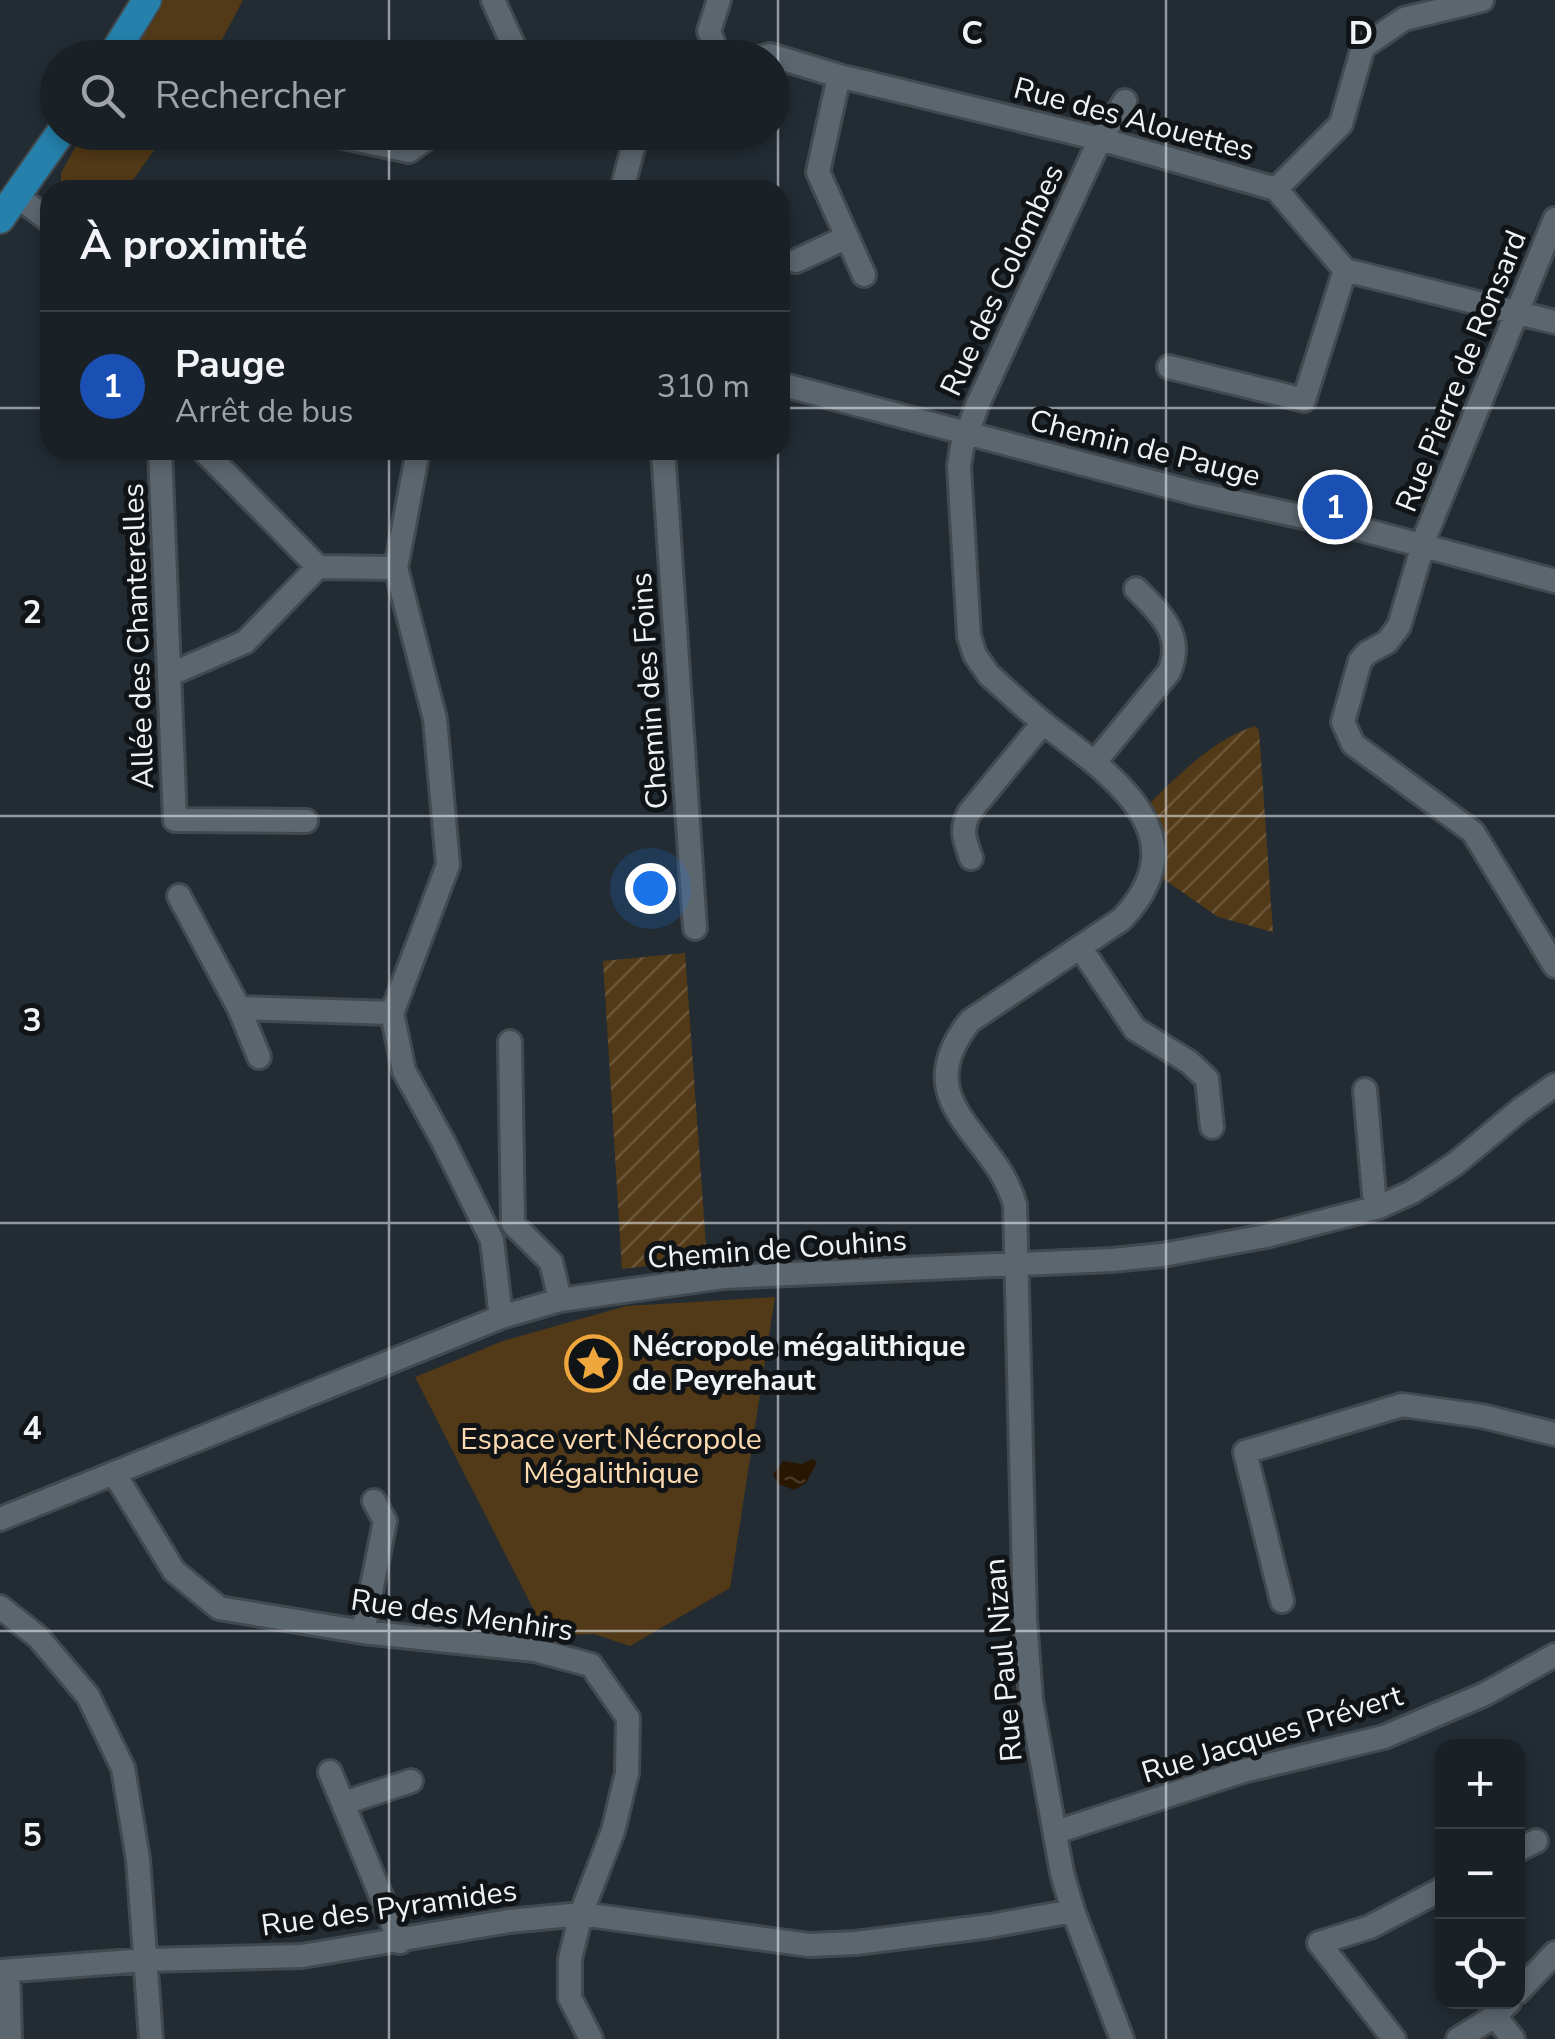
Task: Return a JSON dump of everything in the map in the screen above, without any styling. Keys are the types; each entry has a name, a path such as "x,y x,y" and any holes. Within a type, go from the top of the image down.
{"main road":[{"path":"122,40 147,0"},
{"path":"9,208 49,150"}],"street":[{"path":"493,0 511,40"},
{"path":"712,40 709,31 719,0"},
{"path":"1276,189 1341,124 1363,47 1404,20 1482,0"},
{"name":"Rue des Alouettes","path":"790,60 838,76 1100,138 1276,189 1345,270"},
{"path":"838,76 818,172 864,276"},
{"name":"Rue des Colombes","path":"1080,947 1133,907 1147,883 1152,839 1139,806 1126,790 989,675 971,646 958,466 966,434 1100,138 1126,101"},
{"path":"625,180 632,150"},
{"path":"9,208 40,218"},
{"name":"Rue Pierre de Ronsard","path":"1555,220 1422,545 1400,626 1388,642 1360,661 1344,715 1344,728 1353,744 1473,832 1555,966"},
{"path":"796,261 847,237"},
{"path":"1169,367 1304,400 1345,270 1555,322"},
{"name":"Chemin de Pauge","path":"790,387 1198,494 1422,545 1555,581"},
{"name":"Allée des Chanterelles","path":"160,460 175,820 306,821"},
{"path":"219,460 318,567"},
{"path":"416,460 396,568 436,719 448,865 392,1013 404,1071 492,1240 502,1317"},
{"name":"Chemin des Foins","path":"663,460 695,928"},
{"path":"171,674 245,642 318,567 396,568"},
{"path":"1096,762 1169,672 1174,660 1166,618 1136,589"},
{"path":"971,858 963,836 969,813 1044,723"},
{"path":"179,896 260,1058"},
{"path":"1080,947 1135,1030 1188,1062 1207,1079 1212,1127"},
{"name":"Rue Paul Nizan","path":"1080,947 970,1021 949,1056 946,1086 957,1115 1004,1178 1014,1198 1028,1662 1040,1758 1073,1911 1122,2039"},
{"path":"238,1008 392,1013"},
{"path":"510,1042 513,1224 551,1262 560,1300"},
{"name":"Chemin de Couhins","path":"0,1519 502,1317 560,1300 758,1274 1162,1255 1266,1236 1378,1206 1437,1177 1520,1108 1555,1086"},
{"path":"1365,1090 1378,1206"},
{"path":"1282,1601 1244,1452 1402,1405 1482,1416 1555,1434"},
{"name":"Rue des Menhirs","path":"114,1474 174,1571 219,1608 363,1632 535,1650 591,1665 628,1718 627,1773 613,1831 580,1914 570,1959 570,1998 591,2039"},
{"path":"363,1632 385,1521 374,1501"},
{"path":"0,1607 38,1637 88,1696 123,1768 138,1860 152,2039"},
{"name":"Rue Jacques Prévert","path":"1056,1832 1243,1771 1384,1736 1485,1694 1555,1655"},
{"path":"330,1772 400,1942"},
{"path":"344,1803 412,1781"},
{"path":"1394,2039 1319,1943 1370,1927 1435,1893"},
{"name":"Rue des Pyramides","path":"4,1971 146,1960 302,1956 509,1921 580,1914 809,1945 990,1926 1073,1911"},
{"path":"1525,1985 1555,1953"},
{"path":"4,1971 10,2039"},
{"path":"1458,2039 1502,2009 1513,2039"}],"green space":[{"path":"156,0 243,0 222,40 134,40"},
{"path":"73,150 154,150 133,180 61,180"},
{"path":"1255,726 1259,730 1273,932 1218,917 1162,878 1164,832 1151,802 1212,748"},
{"path":"685,953 707,1259 622,1269 603,961"},
{"name":"Espace vert Nécropole Mégalithique","path":"775,1297 730,1588 630,1646 594,1634 547,1636 415,1377 503,1341 626,1306"}],"water":[{"path":"812,1459 817,1462 806,1483 794,1490 778,1484 773,1474 783,1461 802,1464"}],"place":[{"name":"Pauge","path":"1335,507"},
{"name":"Nécropole mégalithique de Peyrehaut","path":"593,1363"}]}
